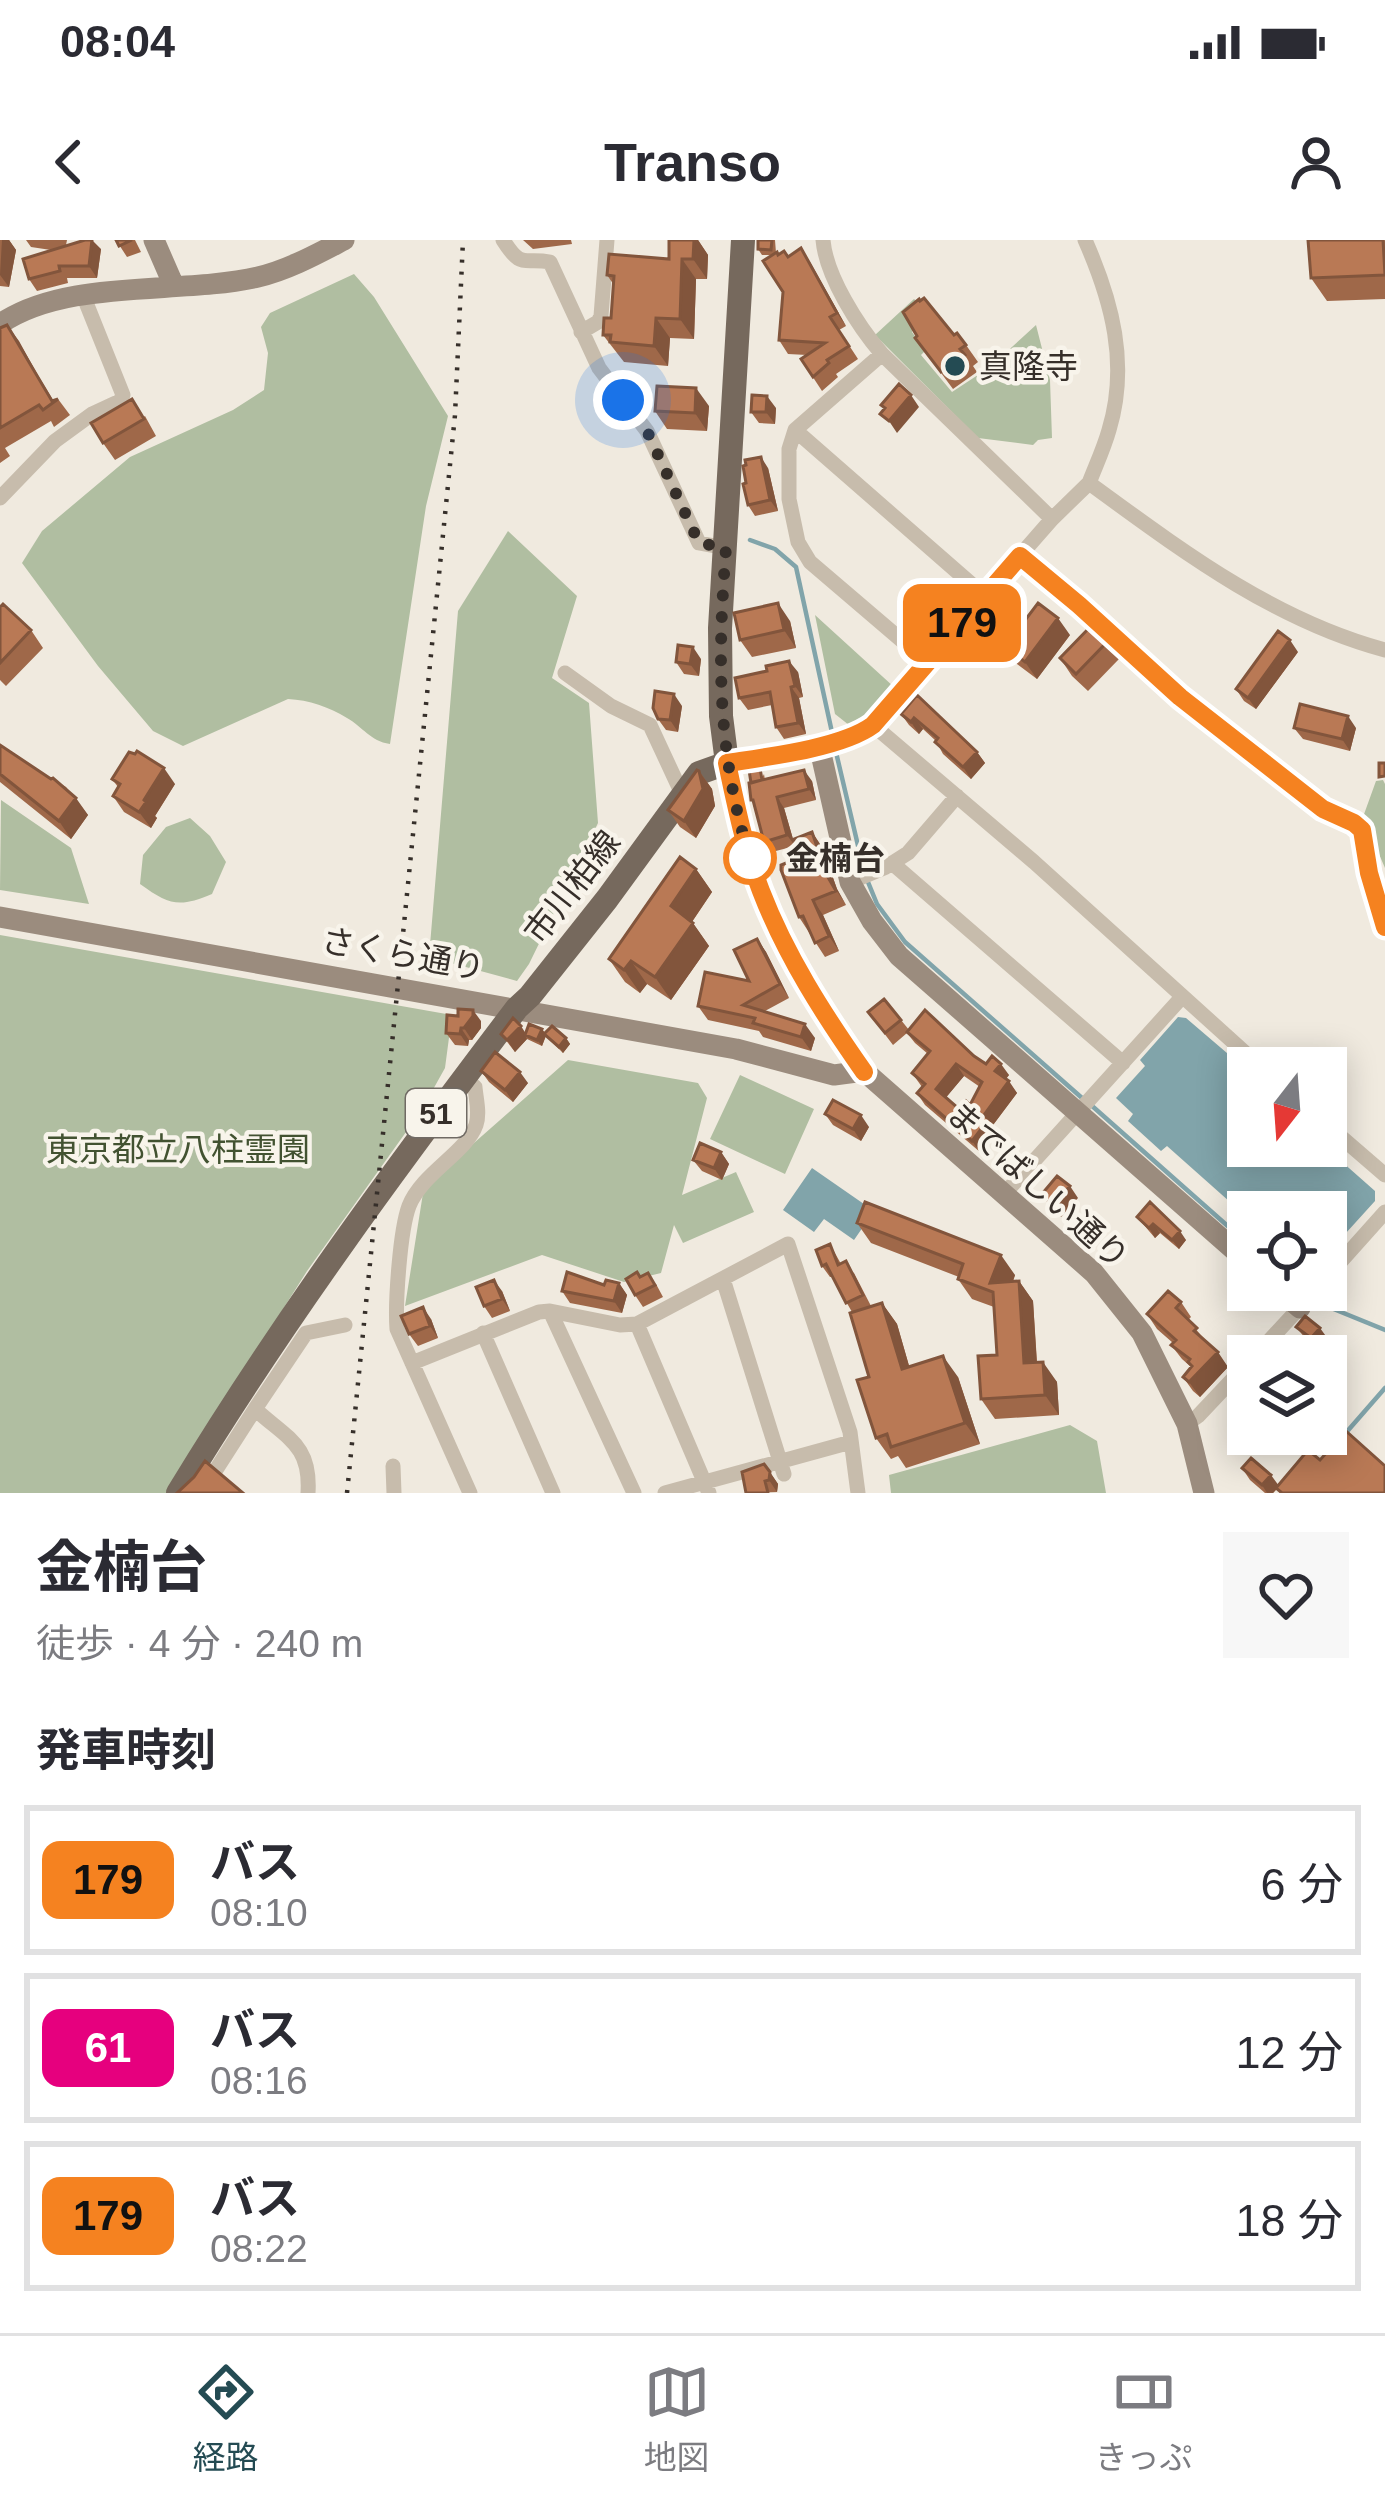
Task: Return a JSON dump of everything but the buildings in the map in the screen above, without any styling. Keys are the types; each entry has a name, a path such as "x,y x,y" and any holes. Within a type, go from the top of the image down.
{"main road":[{"path":"727,763 720,628 743,240"},
{"name":"市川柏線","path":"178,1493 236,1397 406,1152 607,899 699,773 727,763"}],"street":[{"path":"154,240 174,286"},
{"path":"2,319 83,295 257,277 343,240"},
{"path":"503,240 518,259 550,262 599,368 647,431 699,543 726,548"},
{"path":"581,332 602,316 607,240"},
{"path":"823,240 828,266 866,336 1052,519"},
{"path":"727,763 828,743 861,734 873,725 1052,519 1089,483 1114,413 1118,346 1102,278 1085,240"},
{"path":"3,488 55,441 123,395 83,295"},
{"path":"881,354 795,430 789,449 789,499 798,542 810,562 927,662"},
{"path":"795,430 985,596"},
{"path":"1089,483 1202,565 1287,613 1385,650"},
{"path":"1020,556 1180,697 1323,809 1362,830 1385,928"},
{"path":"565,673 611,706 650,725 683,796"},
{"path":"873,725 1238,1047"},
{"path":"828,743 872,921 899,956 1083,1104 1227,1242"},
{"name":"までばしい通り","path":"727,763 760,891 782,941 833,1028 864,1072 1094,1273 1142,1333 1187,1424 1204,1493"},
{"path":"860,877 908,853 957,796"},
{"path":"892,863 1123,1063"},
{"name":"さくら通り","path":"0,917 517,1007 736,1049 834,1075 864,1072"},
{"path":"1005,1193 1182,998"},
{"path":"464,1077 475,1087 476,1126 410,1204 395,1309 398,1329 470,1493"},
{"path":"1347,1142 1385,1175"},
{"path":"1347,1255 1385,1212"},
{"path":"412,1363 539,1312 637,1324 788,1244 836,1387 851,1442 857,1493"},
{"path":"723,1279 782,1468"},
{"path":"550,1311 634,1493"},
{"path":"1274,1335 1296,1311"},
{"path":"637,1324 707,1487"},
{"path":"201,1493 306,1333 345,1325"},
{"path":"483,1333 553,1493"},
{"path":"1187,1424 1227,1385"},
{"path":"255,1409 305,1455 310,1470 308,1493"},
{"path":"664,1493 782,1468 851,1442"},
{"path":"392,1466 394,1493"}],"green space":[{"path":"354,274 374,297 448,416 426,506 390,744 333,711 288,699 183,746 153,731 22,563 42,531 130,457 233,410 264,390 268,353 261,327 270,313"},
{"path":"914,299 927,311 912,332 925,351 921,355 952,392 990,367 1036,325 1050,380 1052,438 1033,445 978,438 875,335"},
{"path":"508,531 577,596 552,678 589,703 598,823 517,981 429,957 458,611"},
{"path":"815,615 894,687 854,729 835,714"},
{"path":"1383,780 1385,868 1363,817 1376,781"},
{"path":"1,800 71,848 89,904 0,890"},
{"path":"190,818 210,836 226,862 212,894 174,902 140,884 143,855 166,827"},
{"name":"東京都立八柱霊園","path":"0,935 452,1015 445,1068 421,1111 307,1271 167,1493 0,1493"},
{"path":"568,1060 698,1083 707,1098 682,1195 736,1172 754,1212 683,1243 674,1225 661,1273 624,1282 542,1255 405,1306 424,1187"},
{"path":"740,1075 814,1109 785,1174 710,1139"},
{"path":"1070,1425 1097,1441 1106,1493 891,1493 889,1475"}],"water":[{"path":"1178,1017 1186,1018 1227,1053 1227,1167 1347,1166 1375,1191 1375,1201 1347,1232 1347,1191 1227,1191 1227,1199 1167,1146 1161,1151 1128,1121 1133,1114 1116,1098 1145,1066 1140,1060"},
{"path":"812,1168 874,1211 854,1240 824,1219 814,1232 783,1210"}],"waterway":[{"path":"750,540 775,549 796,567 833,737"},
{"path":"835,748 864,871"},
{"path":"868,882 877,904 905,942 1082,1098"},
{"path":"1091,1105 1227,1225"},
{"path":"1338,1311 1385,1330"},
{"path":"1347,1432 1385,1388"}],"railway":[{"path":"347,1493 455,415 463,240"}],"bus line":[{"name":"179","path":"864,1072 782,941 744,840 727,763 861,734 1020,556 1180,697 1323,809 1362,830 1385,927"}],"place":[{"name":"真隆寺","path":"955,366"},
{"name":"金楠台","path":"750,858"}],"route":[{"path":"623,400 647,431 699,543 726,548 720,628 721,716 727,763 752,866 750,858"}]}
